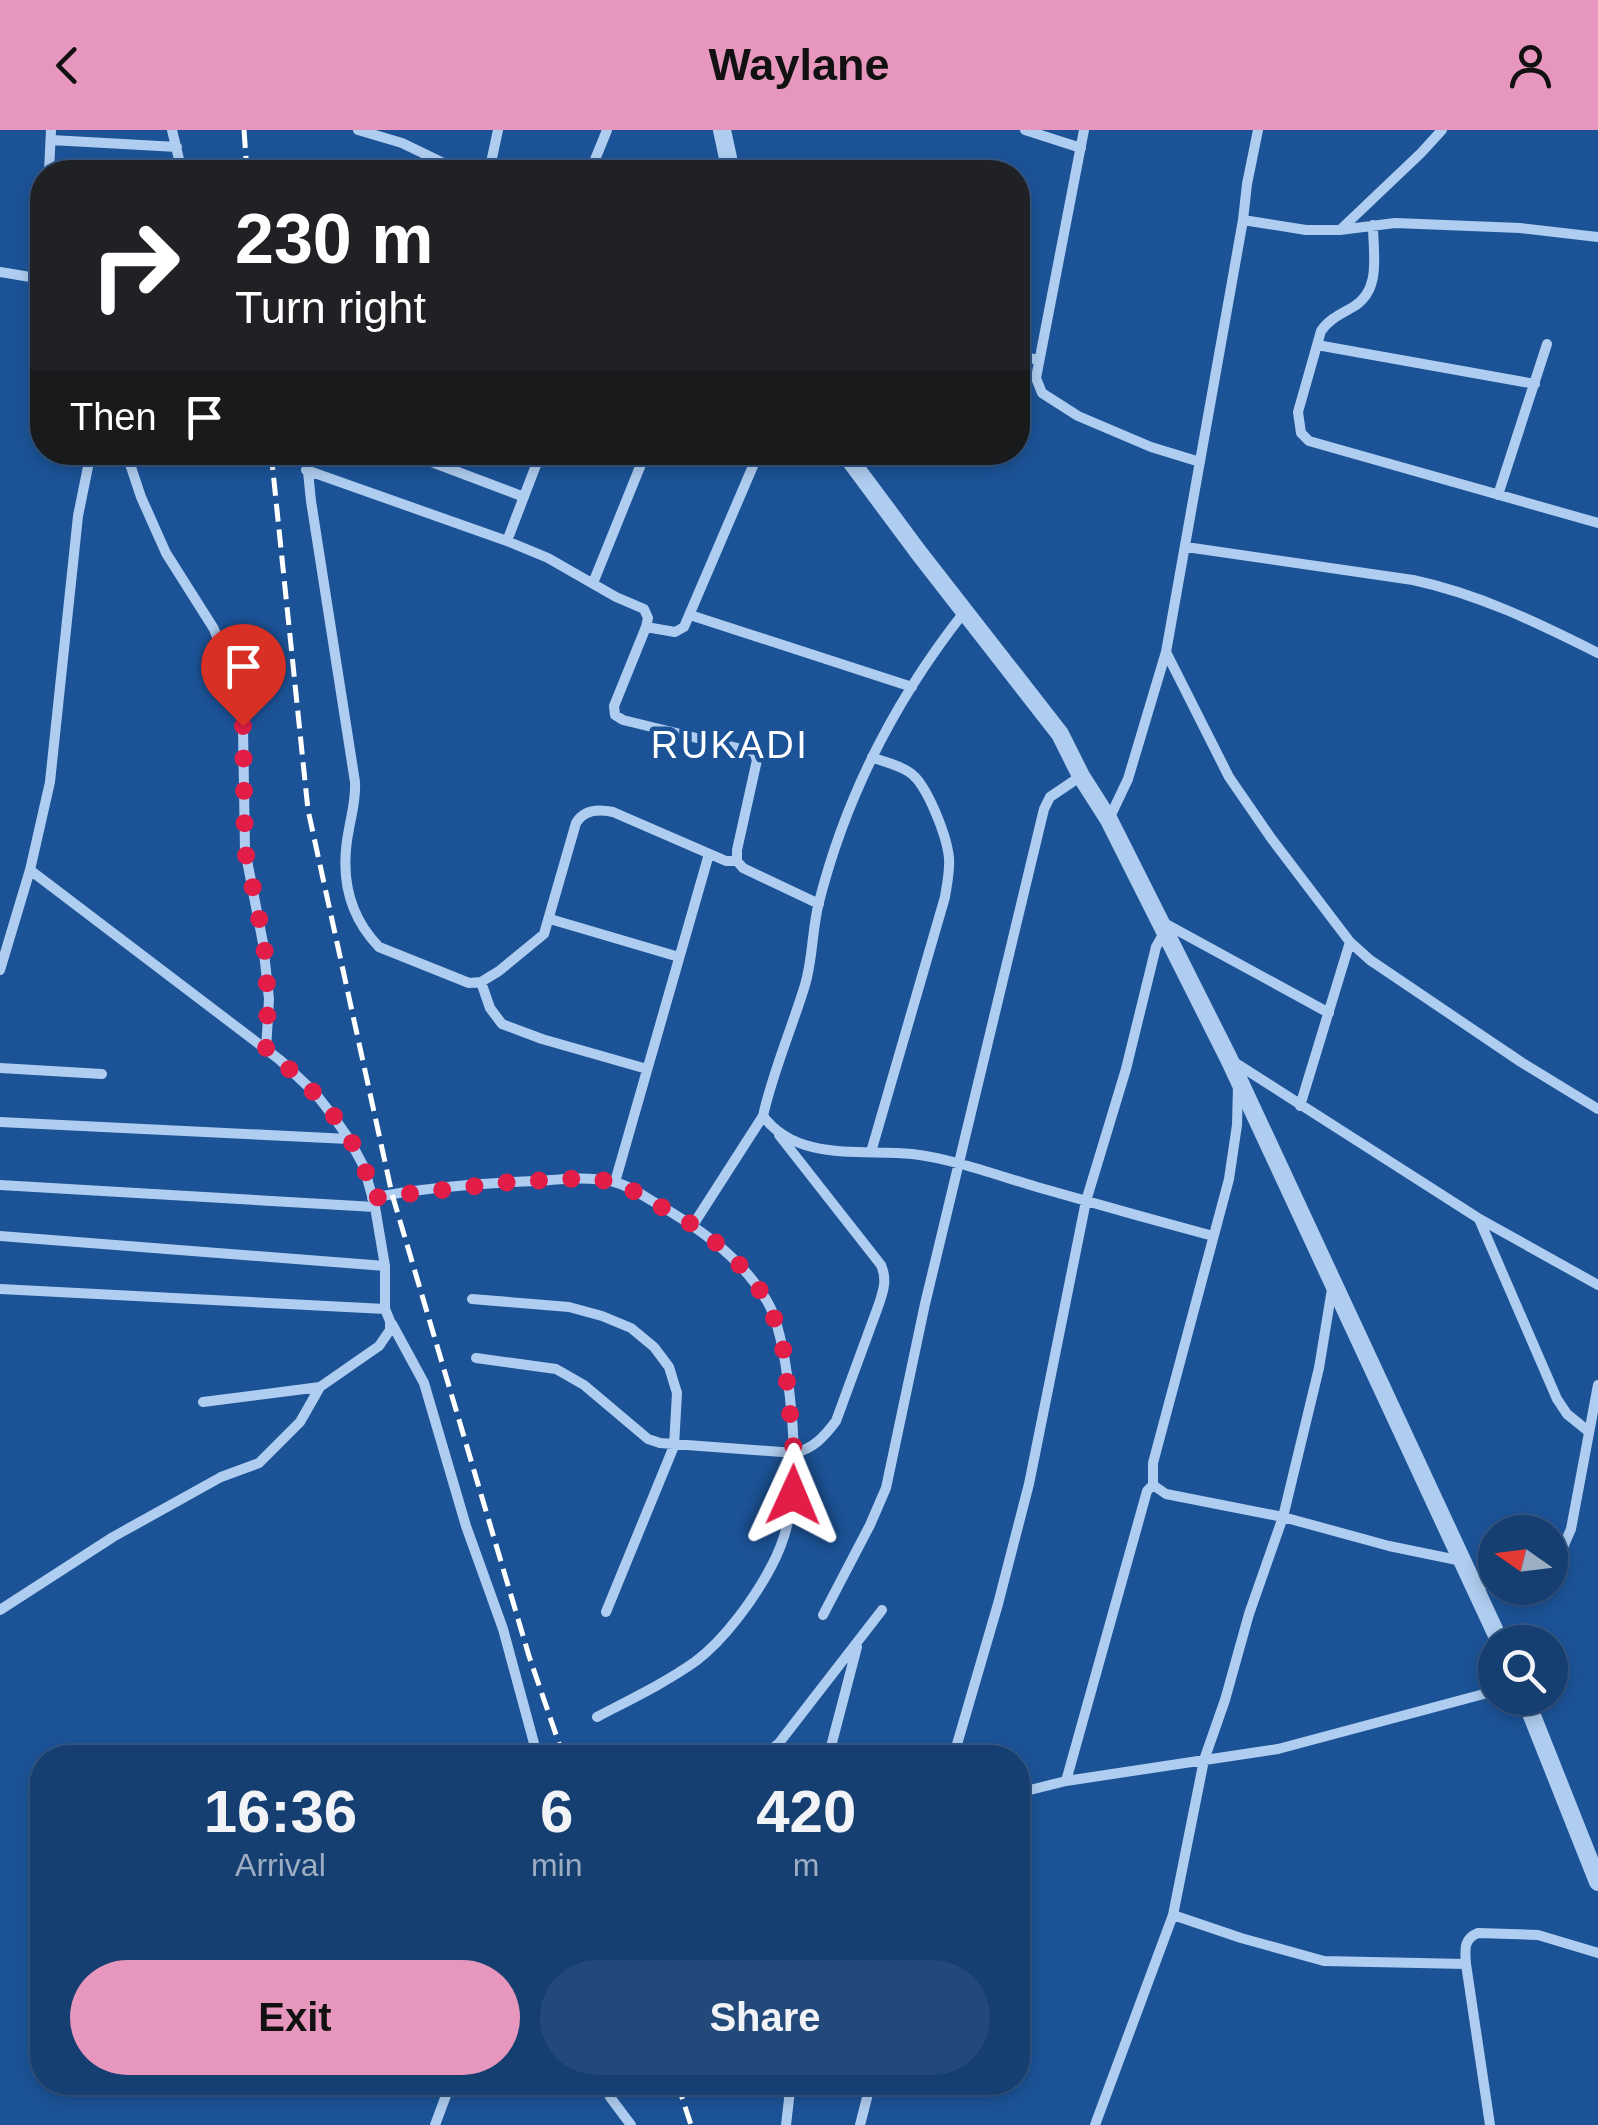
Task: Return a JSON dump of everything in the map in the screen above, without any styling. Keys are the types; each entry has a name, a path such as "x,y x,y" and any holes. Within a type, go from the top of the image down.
{"street":[{"path":"172,130 180,160"},
{"path":"358,130 402,143 437,160"},
{"path":"492,160 498,130"},
{"path":"595,160 607,130"},
{"path":"722,130 728,160"},
{"path":"1024,130 1081,148"},
{"path":"1084,130 1036,378 1042,394 1078,416 1151,448 1200,462"},
{"path":"1109,820 1128,778 1166,652 1258,130"},
{"path":"1340,230 1442,130"},
{"path":"50,160 51,135 178,147"},
{"path":"1243,220 1306,230 1395,223 1486,226 1598,237"},
{"path":"1373,225 1374,284 1361,302 1327,322 1298,412 1301,432 1308,441 1598,523"},
{"path":"0,272 30,278"},
{"path":"1498,495 1547,344"},
{"path":"1317,345 1535,384"},
{"path":"1030,358 1038,360"},
{"path":"0,970 30,870 50,782 73,551 88,465"},
{"path":"131,465 166,554 214,629 235,684 243,726 245,850 265,961 266,1050"},
{"path":"306,465 355,782 345,882 351,902 379,947 469,983 480,982 500,970 544,934 576,823 587,812 613,812 726,861 737,861"},
{"path":"439,465 524,497"},
{"path":"508,541 536,465"},
{"path":"593,583 641,465"},
{"path":"646,626 680,630 754,465"},
{"path":"854,465 1060,734 1080,776 1109,820 1229,1059 1492,1625"},
{"path":"306,470 508,541 644,609 646,626 614,706 615,715 754,752 756,760 736,850 737,861 743,868 819,904"},
{"path":"1186,546 1446,587 1522,615 1598,653"},
{"path":"693,1225 763,1116 806,981 819,904 846,818 872,757 912,686 964,611"},
{"path":"690,615 912,686"},
{"path":"1166,652 1229,776 1350,942 1370,960 1506,1052 1598,1109"},
{"path":"871,1152 945,897 949,859 946,839 917,778 908,770 872,757"},
{"path":"823,1615 886,1488 925,1304 1044,809 1050,797 1080,776"},
{"path":"615,1182 709,854"},
{"path":"0,1610 113,1537 222,1477 259,1463 300,1422 320,1388 379,1346 390,1330 385,1266 364,1167 315,1093 266,1050 30,870"},
{"path":"550,918 679,957"},
{"path":"1162,925 1328,1013"},
{"path":"957,1745 1029,1484 1086,1202 1126,1069 1162,925"},
{"path":"1300,1106 1350,942"},
{"path":"480,982 490,1008 502,1024 647,1069"},
{"path":"1229,1059 1478,1218 1598,1285"},
{"path":"0,1068 102,1074"},
{"path":"1066,1781 1147,1490 1153,1484 1154,1464 1229,1179 1238,1078"},
{"path":"476,1358 556,1369 584,1386 648,1439 674,1446 794,1453 809,1449 826,1435 836,1421 880,1304 885,1275 881,1264 763,1116"},
{"path":"0,1122 349,1139"},
{"path":"776,1132 806,1146 844,1152 914,1154 959,1164 1213,1236"},
{"path":"0,1185 374,1203 511,1182 586,1178 615,1182 712,1239 744,1269 770,1304 784,1352 794,1453 793,1495 786,1532 772,1566 741,1615 700,1658 666,1681 597,1717"},
{"path":"1478,1218 1556,1399 1588,1431"},
{"path":"0,1236 385,1266"},
{"path":"1095,2125 1173,1915 1204,1760 1248,1614 1283,1517 1319,1368 1333,1283"},
{"path":"0,1289 388,1315"},
{"path":"472,1299 569,1307 602,1316 631,1328 669,1366 677,1393 674,1446 606,1612"},
{"path":"388,1315 424,1383 466,1526 504,1628 535,1745"},
{"path":"1568,1534 1598,1385"},
{"path":"203,1402 320,1388"},
{"path":"1153,1484 1166,1494 1283,1517 1389,1546 1463,1561"},
{"path":"778,1745 882,1610"},
{"path":"831,1745 858,1642"},
{"path":"1030,1789 1278,1749 1478,1696"},
{"path":"1532,1715 1598,1882"},
{"path":"1173,1915 1324,1962 1466,1964"},
{"path":"1490,2125 1466,1941 1478,1933 1538,1935 1598,1953"},
{"path":"435,2125 446,2095"},
{"path":"609,2095 631,2125"},
{"path":"786,2125 789,2095"},
{"path":"860,2125 868,2095"}],"railway":[{"path":"244,130 246,160"},
{"path":"272,465 308,810 392,1194 529,1656 560,1745"},
{"path":"681,2095 691,2125"}],"district":[{"name":"RUKADI","path":"730,745"}],"route":[{"path":"243,726 245,850 264,942 266,1050 315,1093 333,1116 364,1167 372,1198 586,1178 628,1188 712,1239 744,1269 770,1304 784,1352 794,1453 793,1495"}]}
